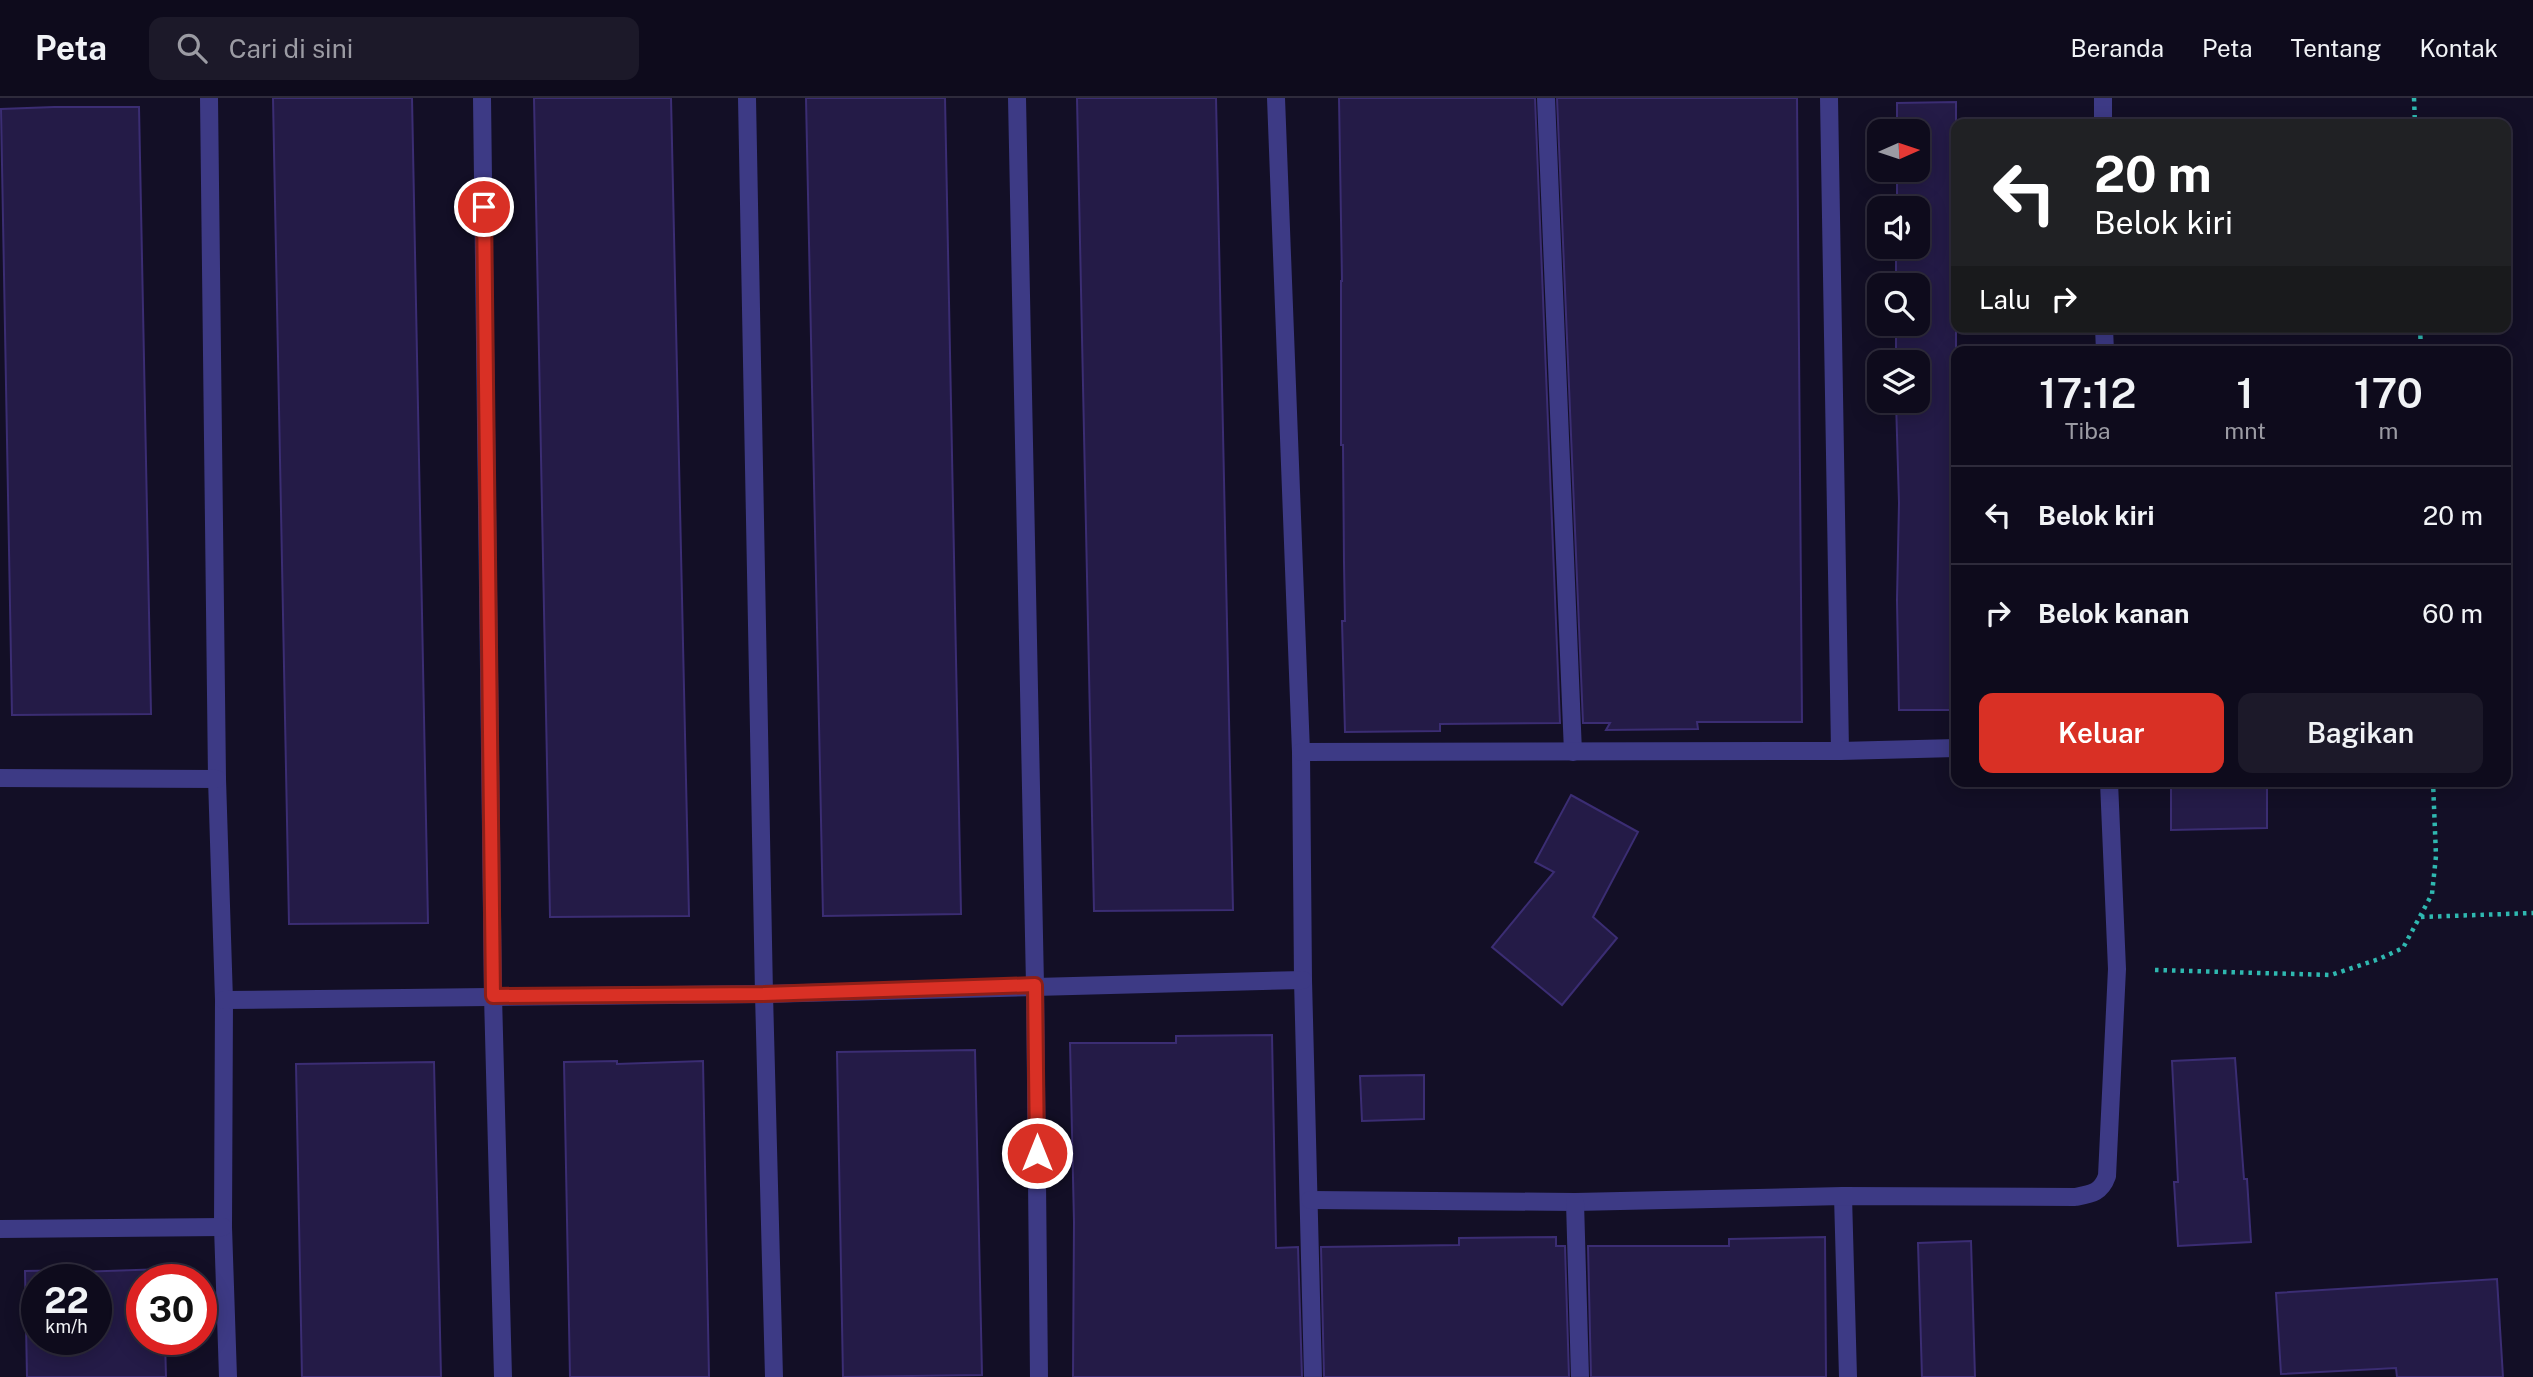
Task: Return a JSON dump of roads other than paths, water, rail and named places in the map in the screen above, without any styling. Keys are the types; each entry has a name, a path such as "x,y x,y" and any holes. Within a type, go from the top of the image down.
{"street":[{"path":"209,98 217,779 224,1000 223,1227 228,1377"},
{"path":"482,98 493,996 503,1377"},
{"path":"747,98 774,1377"},
{"path":"1017,98 1035,985 1039,1377"},
{"path":"1276,98 1301,752 1303,980 1313,1377"},
{"path":"1546,98 1573,752"},
{"path":"1829,98 1840,751"},
{"path":"2103,98 2103,119"},
{"path":"1301,752 1840,751 1951,748"},
{"path":"0,778 217,779"},
{"path":"1310,1200 1575,1202 1843,1196 2075,1197 2095,1193 2103,1186 2106,1176 2117,969 2109,787"},
{"path":"224,1000 764,994 1303,980"},
{"path":"1843,1196 1848,1377"},
{"path":"1575,1202 1580,1377"},
{"path":"0,1229 223,1227"}]}
